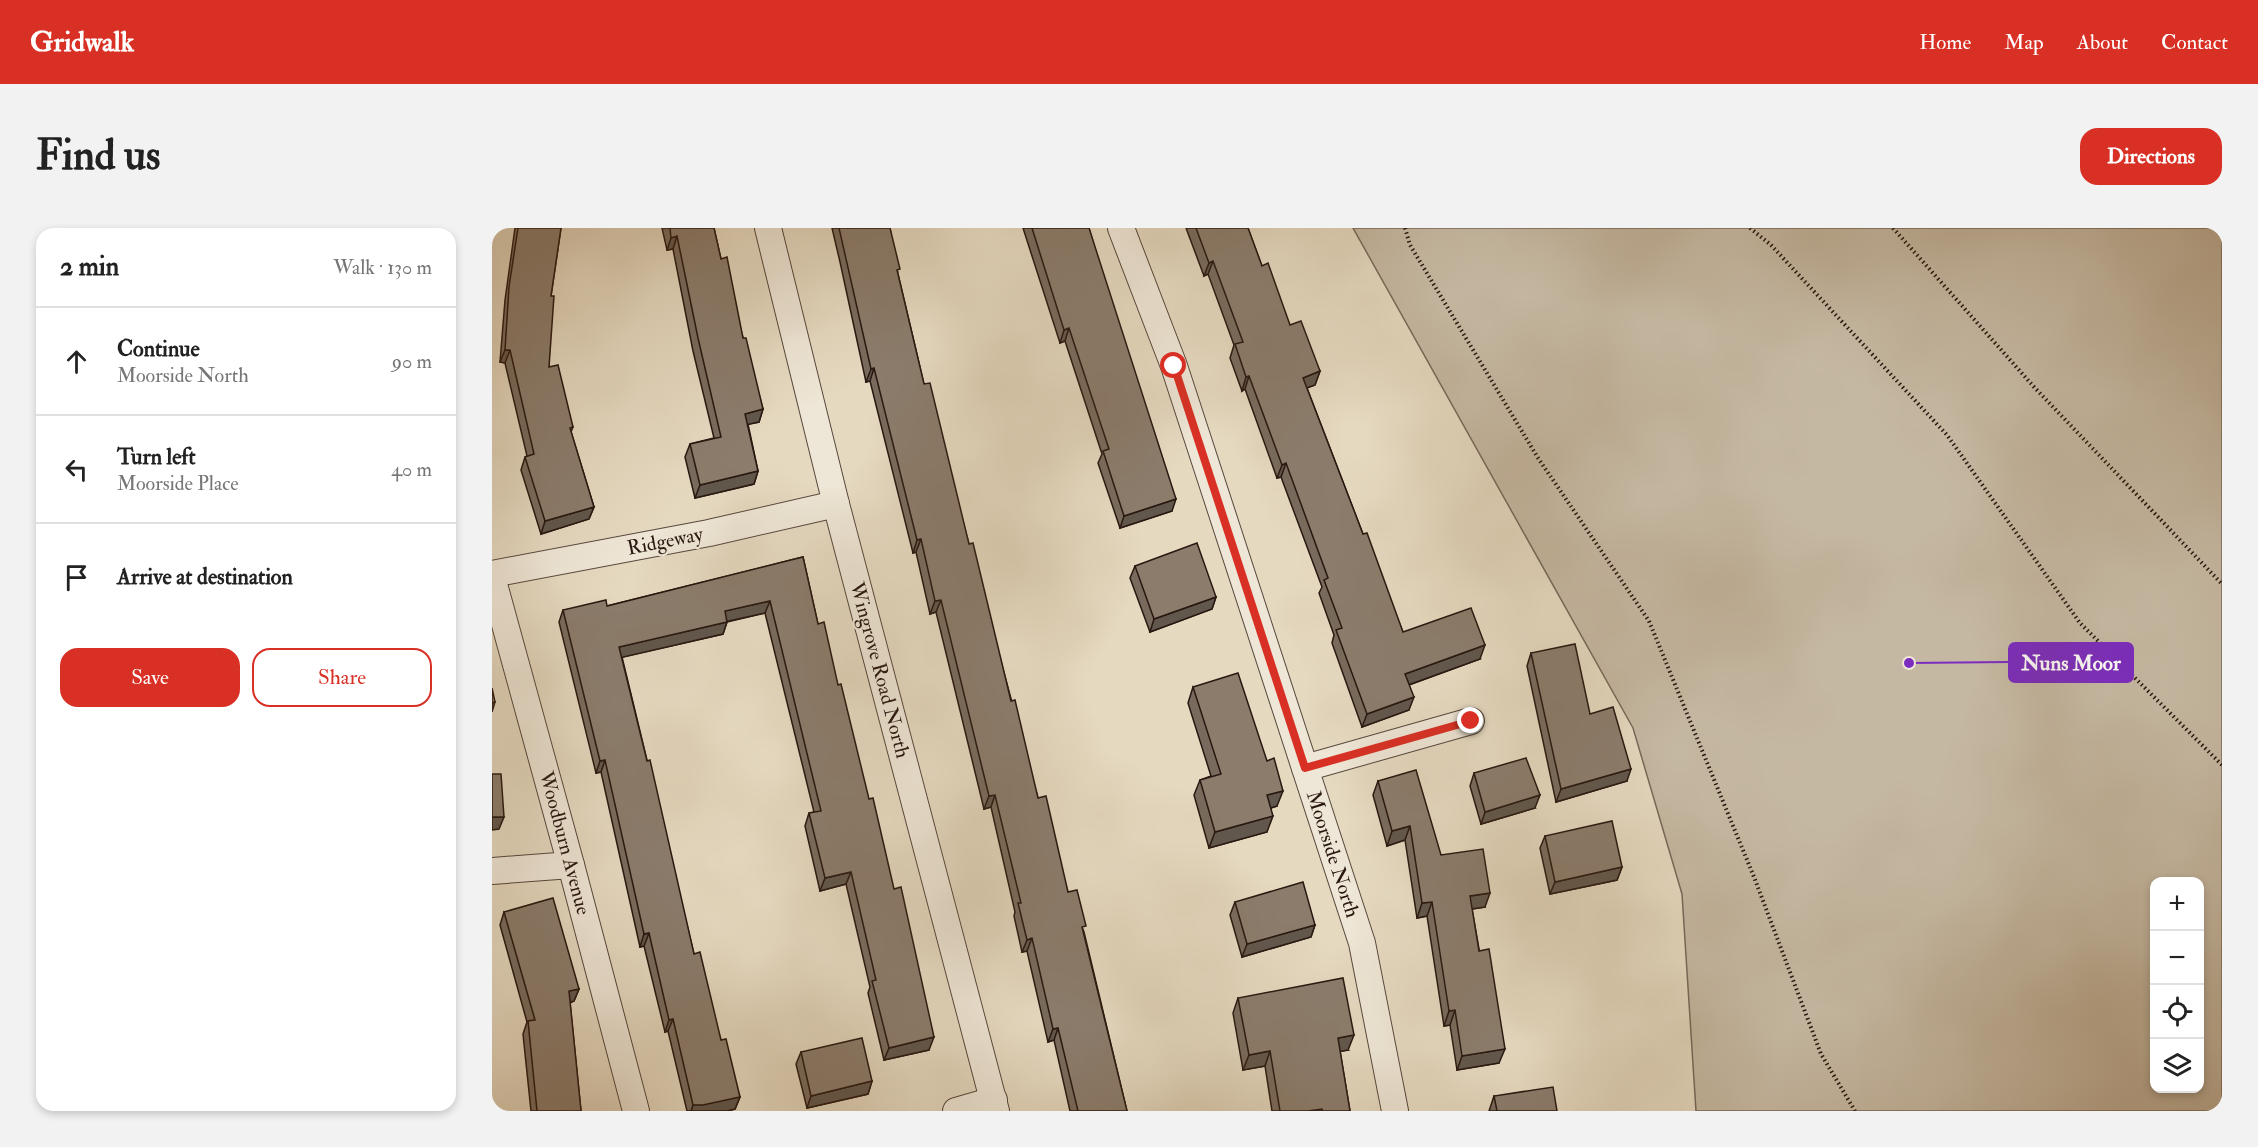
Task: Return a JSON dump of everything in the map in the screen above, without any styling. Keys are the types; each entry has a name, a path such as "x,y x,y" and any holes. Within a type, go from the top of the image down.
{"street":[{"name":"Wingrove Road North","path":"768,228 836,504 995,1106"},
{"name":"Moorside North","path":"1121,228 1174,366 1362,943 1395,1111"},
{"name":"Ridgeway","path":"492,575 709,533 836,504"},
{"name":"Woodburn Avenue","path":"492,575 636,1111"},
{"path":"1305,768 1471,721"},
{"path":"492,871 571,865"},
{"path":"956,1111 995,1106"}],"path":[{"path":"1405,228 1410,245 1538,458 1649,621 1754,877 1821,1054 1855,1111"},
{"path":"1750,228 1771,245 1947,435 2079,623 2222,765"},
{"path":"1893,228 2035,388 2222,584"}],"shaded area":[{"path":"1353,228 2222,228 2222,1111 1696,1111 1682,894 1633,728"}],"building":[{"path":"518,228 561,228 551,296 554,296 549,367 558,365 573,427 570,428 594,507 545,521 525,457 534,454 510,350 505,350 509,287"},
{"path":"670,228 714,228 721,259 727,257 743,338 746,338 763,409 745,414 758,471 700,485 690,444 721,437 677,236 671,238"},
{"path":"839,228 890,228 900,269 897,270 924,384 930,383 969,544 973,543 1011,701 1015,700 1038,798 1046,796 1068,892 1077,890 1086,926 1082,927 1127,1111 1078,1111 1058,1028 1053,1029 1032,938 1027,940 1018,903 1021,903 995,795 989,796 941,600 935,601 921,539 917,540 874,368 871,369"},
{"path":"1032,228 1089,228 1176,499 1124,516 1103,451 1109,449 1069,328 1064,330"},
{"path":"1196,228 1248,228 1262,266 1268,263 1290,325 1301,321 1320,371 1303,378 1363,534 1367,533 1403,632 1471,608 1485,645 1405,674 1414,697 1367,714 1336,630 1342,628 1324,580 1328,578 1286,463 1282,465 1249,376 1246,377 1235,344 1243,342 1213,261 1209,263"},
{"path":"1197,543 1216,597 1154,619 1135,566"},
{"path":"803,557 818,624 824,622 838,685 841,684 869,799 873,798 894,889 901,887 934,1037 889,1048 872,981 876,980 851,872 825,878 809,813 821,811 770,601 725,611 727,622 619,647 647,761 650,760 694,954 700,952 721,1040 726,1039 740,1097 693,1105 673,1019 669,1020 649,933 644,934 605,760 600,761 563,610 606,600 607,606"},
{"path":"1575,644 1590,714 1613,707 1631,769 1561,789 1531,653"},
{"path":"1238,673 1267,761 1274,758 1283,791 1267,795 1273,816 1215,832 1200,780 1221,774 1193,687"},
{"path":"1526,758 1540,795 1485,812 1474,773"},
{"path":"1416,770 1441,855 1483,849 1490,893 1470,896 1479,951 1489,949 1505,1049 1462,1056 1455,1010 1449,1011 1432,902 1422,903 1410,826 1392,831 1378,781"},
{"path":"492,774 501,774 504,817 492,817"},
{"path":"1612,821 1622,867 1555,882 1545,836"},
{"path":"1303,882 1315,925 1247,944 1235,902"},
{"path":"553,898 579,989 569,991 581,1111 537,1111 528,1021 535,1020 504,912"},
{"path":"1343,978 1354,1035 1338,1038 1350,1111 1322,1111 1322,1109 1280,1111 1270,1051 1249,1055 1238,998"},
{"path":"862,1038 872,1081 811,1096 801,1052"},
{"path":"1553,1087 1557,1111 1497,1111 1494,1096"}],"place":[{"name":"Nuns Moor","path":"1909,663"}],"route":[{"path":"1174,366 1305,768 1471,721"}]}
